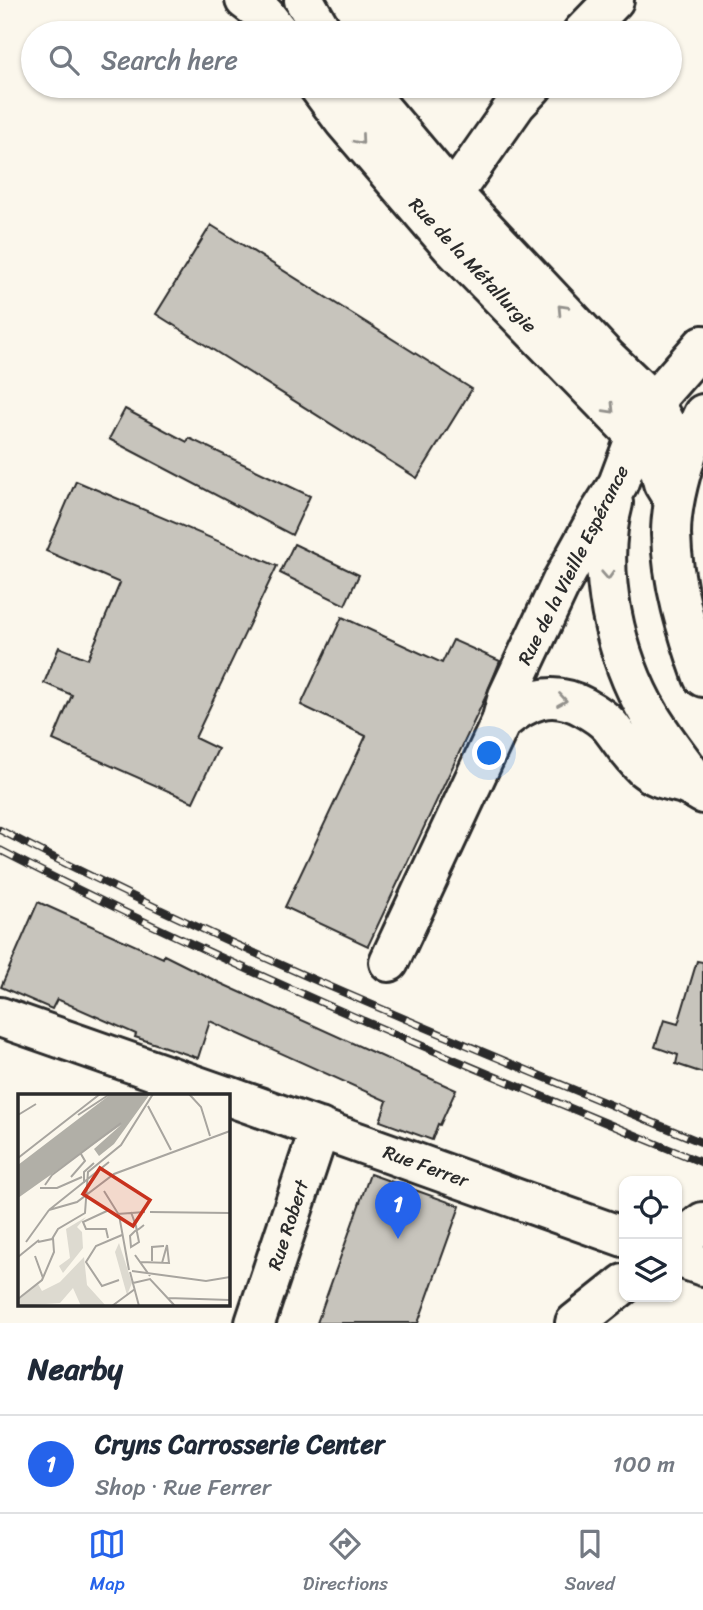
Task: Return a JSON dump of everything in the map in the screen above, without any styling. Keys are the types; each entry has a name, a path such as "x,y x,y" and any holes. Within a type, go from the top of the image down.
{"street":[{"path":"245,0 270,21"},
{"path":"304,0 316,21"},
{"path":"594,21 614,0"},
{"name":"Rue de la Métallurgie","path":"327,98 451,246 636,436"},
{"name":"Rue de la Métallurgie","path":"372,98 453,194 608,359 654,403"},
{"path":"453,194 522,98"},
{"name":"Rue de la Vieille Espérance","path":"389,962 501,722 508,696 562,581 598,514 618,484 636,436 654,403 703,345"},
{"path":"654,403 665,424 665,440 659,459 660,471 663,483 674,501"},
{"path":"699,656 681,603 671,534 674,501 694,432 703,414"},
{"path":"618,484 610,513 607,569 613,621 620,649 650,716 703,792"},
{"path":"501,722 530,702 550,698 569,700 591,711 608,724 638,761 653,774 703,792"},
{"name":"Rue Ferrer","path":"0,1017 221,1094"},
{"name":"Rue Ferrer","path":"229,1097 619,1235"},
{"name":"Rue Robert","path":"255,1323 320,1128"},
{"path":"682,1239 703,1222"},
{"path":"682,1258 703,1266"},
{"path":"575,1323 619,1288"}],"building":[{"path":"211,225 472,389 417,478 156,314"},
{"path":"125,409 187,442 189,438 310,496 292,535 109,439"},
{"path":"76,481 277,566 195,738 218,749 193,802 53,740 72,695 44,683 59,647 88,659 120,583 46,551"},
{"path":"294,544 359,575 345,605 280,573"},
{"path":"342,617 442,663 453,640 500,661 368,946 285,907 366,736 301,705"},
{"path":"38,902 163,958 164,955 456,1090 432,1140 380,1121 387,1101 210,1021 198,1058 135,1037 136,1034 57,999 52,1009 1,987"},
{"path":"697,961 703,962 703,1073 676,1064 678,1055 655,1047 664,1020 678,1024"},
{"path":"370,1174 460,1206 418,1323 317,1323"}],"railway":[{"path":"0,830 86,874 260,955 703,1143"},
{"path":"0,850 260,975 703,1163"}],"place":[{"name":"Cryns Carrosserie Center","path":"398,1239"}]}
